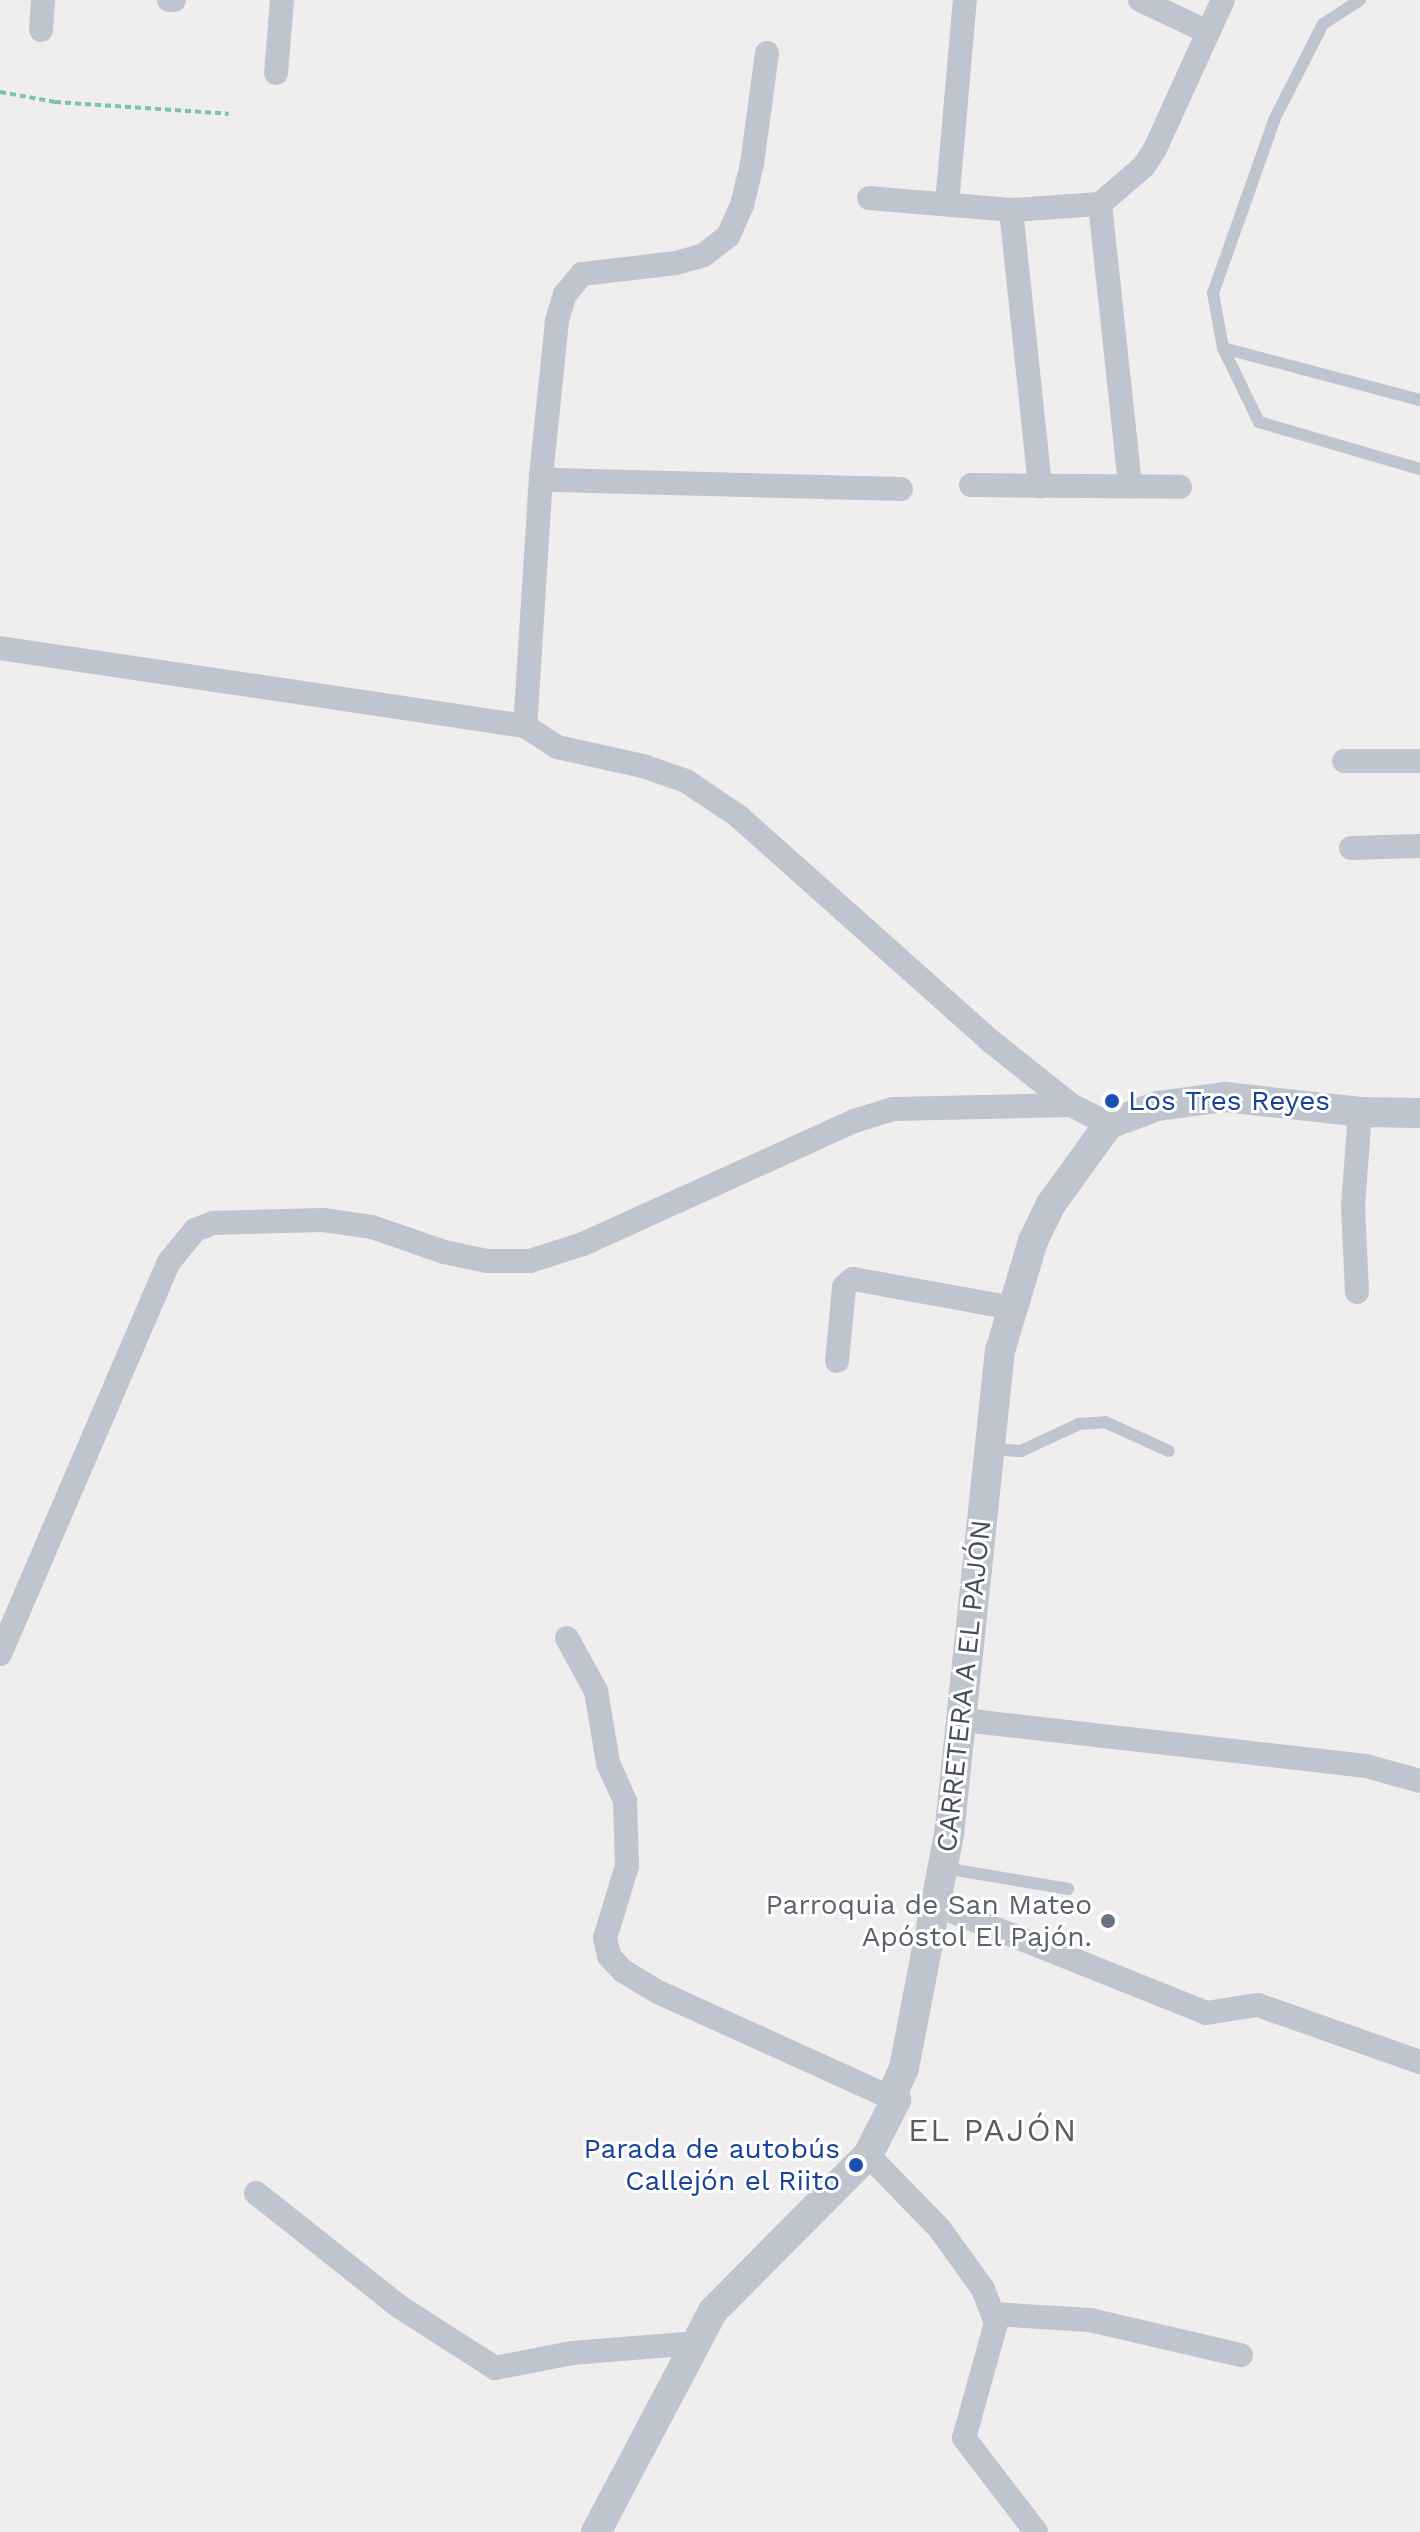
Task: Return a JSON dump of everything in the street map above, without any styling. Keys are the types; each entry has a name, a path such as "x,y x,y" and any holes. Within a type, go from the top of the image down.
{"street":[{"path":"41,30 43,0"},
{"path":"276,73 282,0"},
{"path":"947,204 965,0"},
{"path":"1140,0 1206,31"},
{"path":"869,198 1011,210 1100,204 1144,166 1155,149 1206,31 1223,0"},
{"path":"525,726 541,475 557,321 565,294 582,274 676,263 704,255 728,236 742,205 752,164 767,53"},
{"path":"1100,204 1130,486"},
{"path":"1011,210 1040,486"},
{"path":"541,475 555,480 901,489"},
{"path":"971,485 1180,487"},
{"path":"0,648 525,726 557,747 643,766 686,781 738,816 993,1043 1071,1105 1109,1124 1158,1106 1225,1097 1360,1112 1420,1113"},
{"path":"1344,761 1420,761"},
{"path":"1351,848 1420,846"},
{"path":"0,1654 169,1262 195,1230 213,1223 323,1220 372,1227 444,1252 487,1261 530,1261 583,1244 854,1121 893,1109 1071,1105"},
{"path":"1357,1292 1353,1206 1360,1112"},
{"name":"CARRETERA A EL PAJÓN","path":"596,2532 713,2311 868,2155 896,2100 892,2095 904,2068 939,1906 963,1720 1000,1351 1033,1241 1051,1204 1109,1124"},
{"path":"837,1361 844,1287 853,1279 1013,1308"},
{"path":"567,1638 596,1691 608,1763 625,1801 627,1866 605,1938 609,1956 623,1971 658,1992 896,2100"},
{"path":"963,1720 1366,1766 1420,1781"},
{"path":"939,1906 1206,2013 1258,2005 1420,2062"},
{"path":"868,2155 939,2228 983,2289 996,2323 964,2438 1036,2532"},
{"path":"256,2193 400,2307 495,2368 572,2353 695,2343"},
{"path":"993,2314 1090,2320 1241,2355"}],"lane":[{"path":"1360,0 1323,24 1275,118 1213,293 1223,348 1259,422 1420,469"},
{"path":"1223,348 1420,400"},
{"path":"988,1449 1021,1451 1079,1424 1105,1422 1169,1451"},
{"path":"944,1868 1068,1889"}],"path":[{"path":"0,92 55,102 229,114"}],"place":[{"name":"Los Tres Reyes","path":"1112,1101"},
{"name":"Parroquia de San Mateo Apóstol El Pajón.","path":"1108,1921"},
{"name":"Parada de autobús Callejón el Riito","path":"856,2165"}],"district":[{"name":"EL PAJÓN","path":"993,2130"}]}
